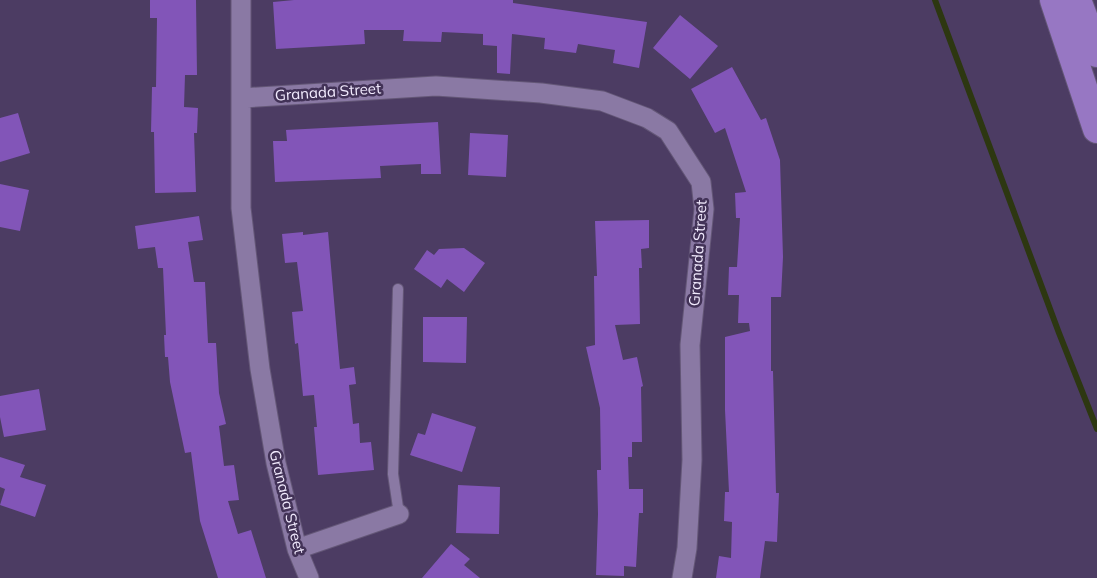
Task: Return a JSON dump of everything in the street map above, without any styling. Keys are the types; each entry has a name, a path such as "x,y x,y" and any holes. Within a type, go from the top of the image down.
{"main road":[{"path":"1054,0 1097,129"},
{"path":"1077,0 1097,54"}],"street":[{"name":"Granada Street","path":"241,0 241,208 260,370 276,463 297,549 309,578"},
{"name":"Granada Street","path":"242,98 436,86 541,93 602,101 647,118 668,131 701,182 704,209 690,345 692,460 687,548 682,578"},
{"path":"297,549 399,514"}],"lane":[{"path":"398,290 393,474 399,514"}],"building":[{"path":"150,0 196,0 197,75 185,75 184,107 198,108 197,133 194,133 196,192 155,193 154,132 151,132 152,87 156,87 157,18 150,18"},
{"path":"294,0 513,0 513,3 647,22 639,68 613,63 615,50 578,44 576,53 544,49 545,38 512,34 510,74 497,73 497,46 483,45 483,34 442,32 441,42 403,41 404,30 364,30 365,44 276,49 273,2"},
{"path":"680,15 718,46 690,79 653,48"},
{"path":"732,67 761,120 766,118 780,160 783,257 781,297 771,297 771,371 773,371 776,493 779,493 777,542 765,541 760,578 716,578 719,556 731,558 732,522 724,521 725,492 729,492 725,410 725,337 750,331 749,323 738,323 739,295 728,295 729,267 737,267 740,218 736,218 735,193 746,192 725,128 715,133 691,89"},
{"path":"18,113 30,153 0,162 0,118"},
{"path":"438,122 441,174 421,174 421,164 380,166 381,178 275,182 273,141 287,141 286,130"},
{"path":"470,133 508,135 506,177 468,175"},
{"path":"0,184 29,190 20,231 0,227"},
{"path":"199,216 203,240 188,242 194,282 205,282 208,343 216,343 219,393 226,424 219,426 224,466 234,465 239,500 228,501 238,534 251,530 266,578 218,578 200,521 191,452 185,453 170,382 168,357 165,357 163,268 158,268 155,247 138,249 135,226"},
{"path":"649,220 649,248 641,249 642,268 639,268 640,324 615,325 623,360 637,357 643,386 641,387 642,442 632,442 632,457 628,457 629,489 643,489 643,513 639,513 636,567 624,566 624,576 596,575 597,470 601,470 600,408 586,347 595,345 594,276 597,276 595,221"},
{"path":"303,232 303,235 328,232 340,369 354,367 356,384 349,385 353,424 359,423 360,443 371,442 374,470 318,475 314,427 317,427 314,395 303,396 298,343 295,344 292,312 303,311 297,262 285,263 282,234"},
{"path":"464,248 485,263 464,292 447,279 441,288 414,269 427,250 434,255 439,249"},
{"path":"423,317 467,317 466,363 423,362"},
{"path":"39,389 46,430 4,437 0,417 0,396"},
{"path":"432,413 476,427 462,472 410,455 418,433 425,435"},
{"path":"0,457 25,465 20,477 46,485 35,517 0,505 5,489 0,487"},
{"path":"458,485 500,487 499,534 456,533"},
{"path":"451,544 470,559 464,565 480,578 422,578"}],"waterway":[{"path":"935,0 1059,333 1097,429"}]}
